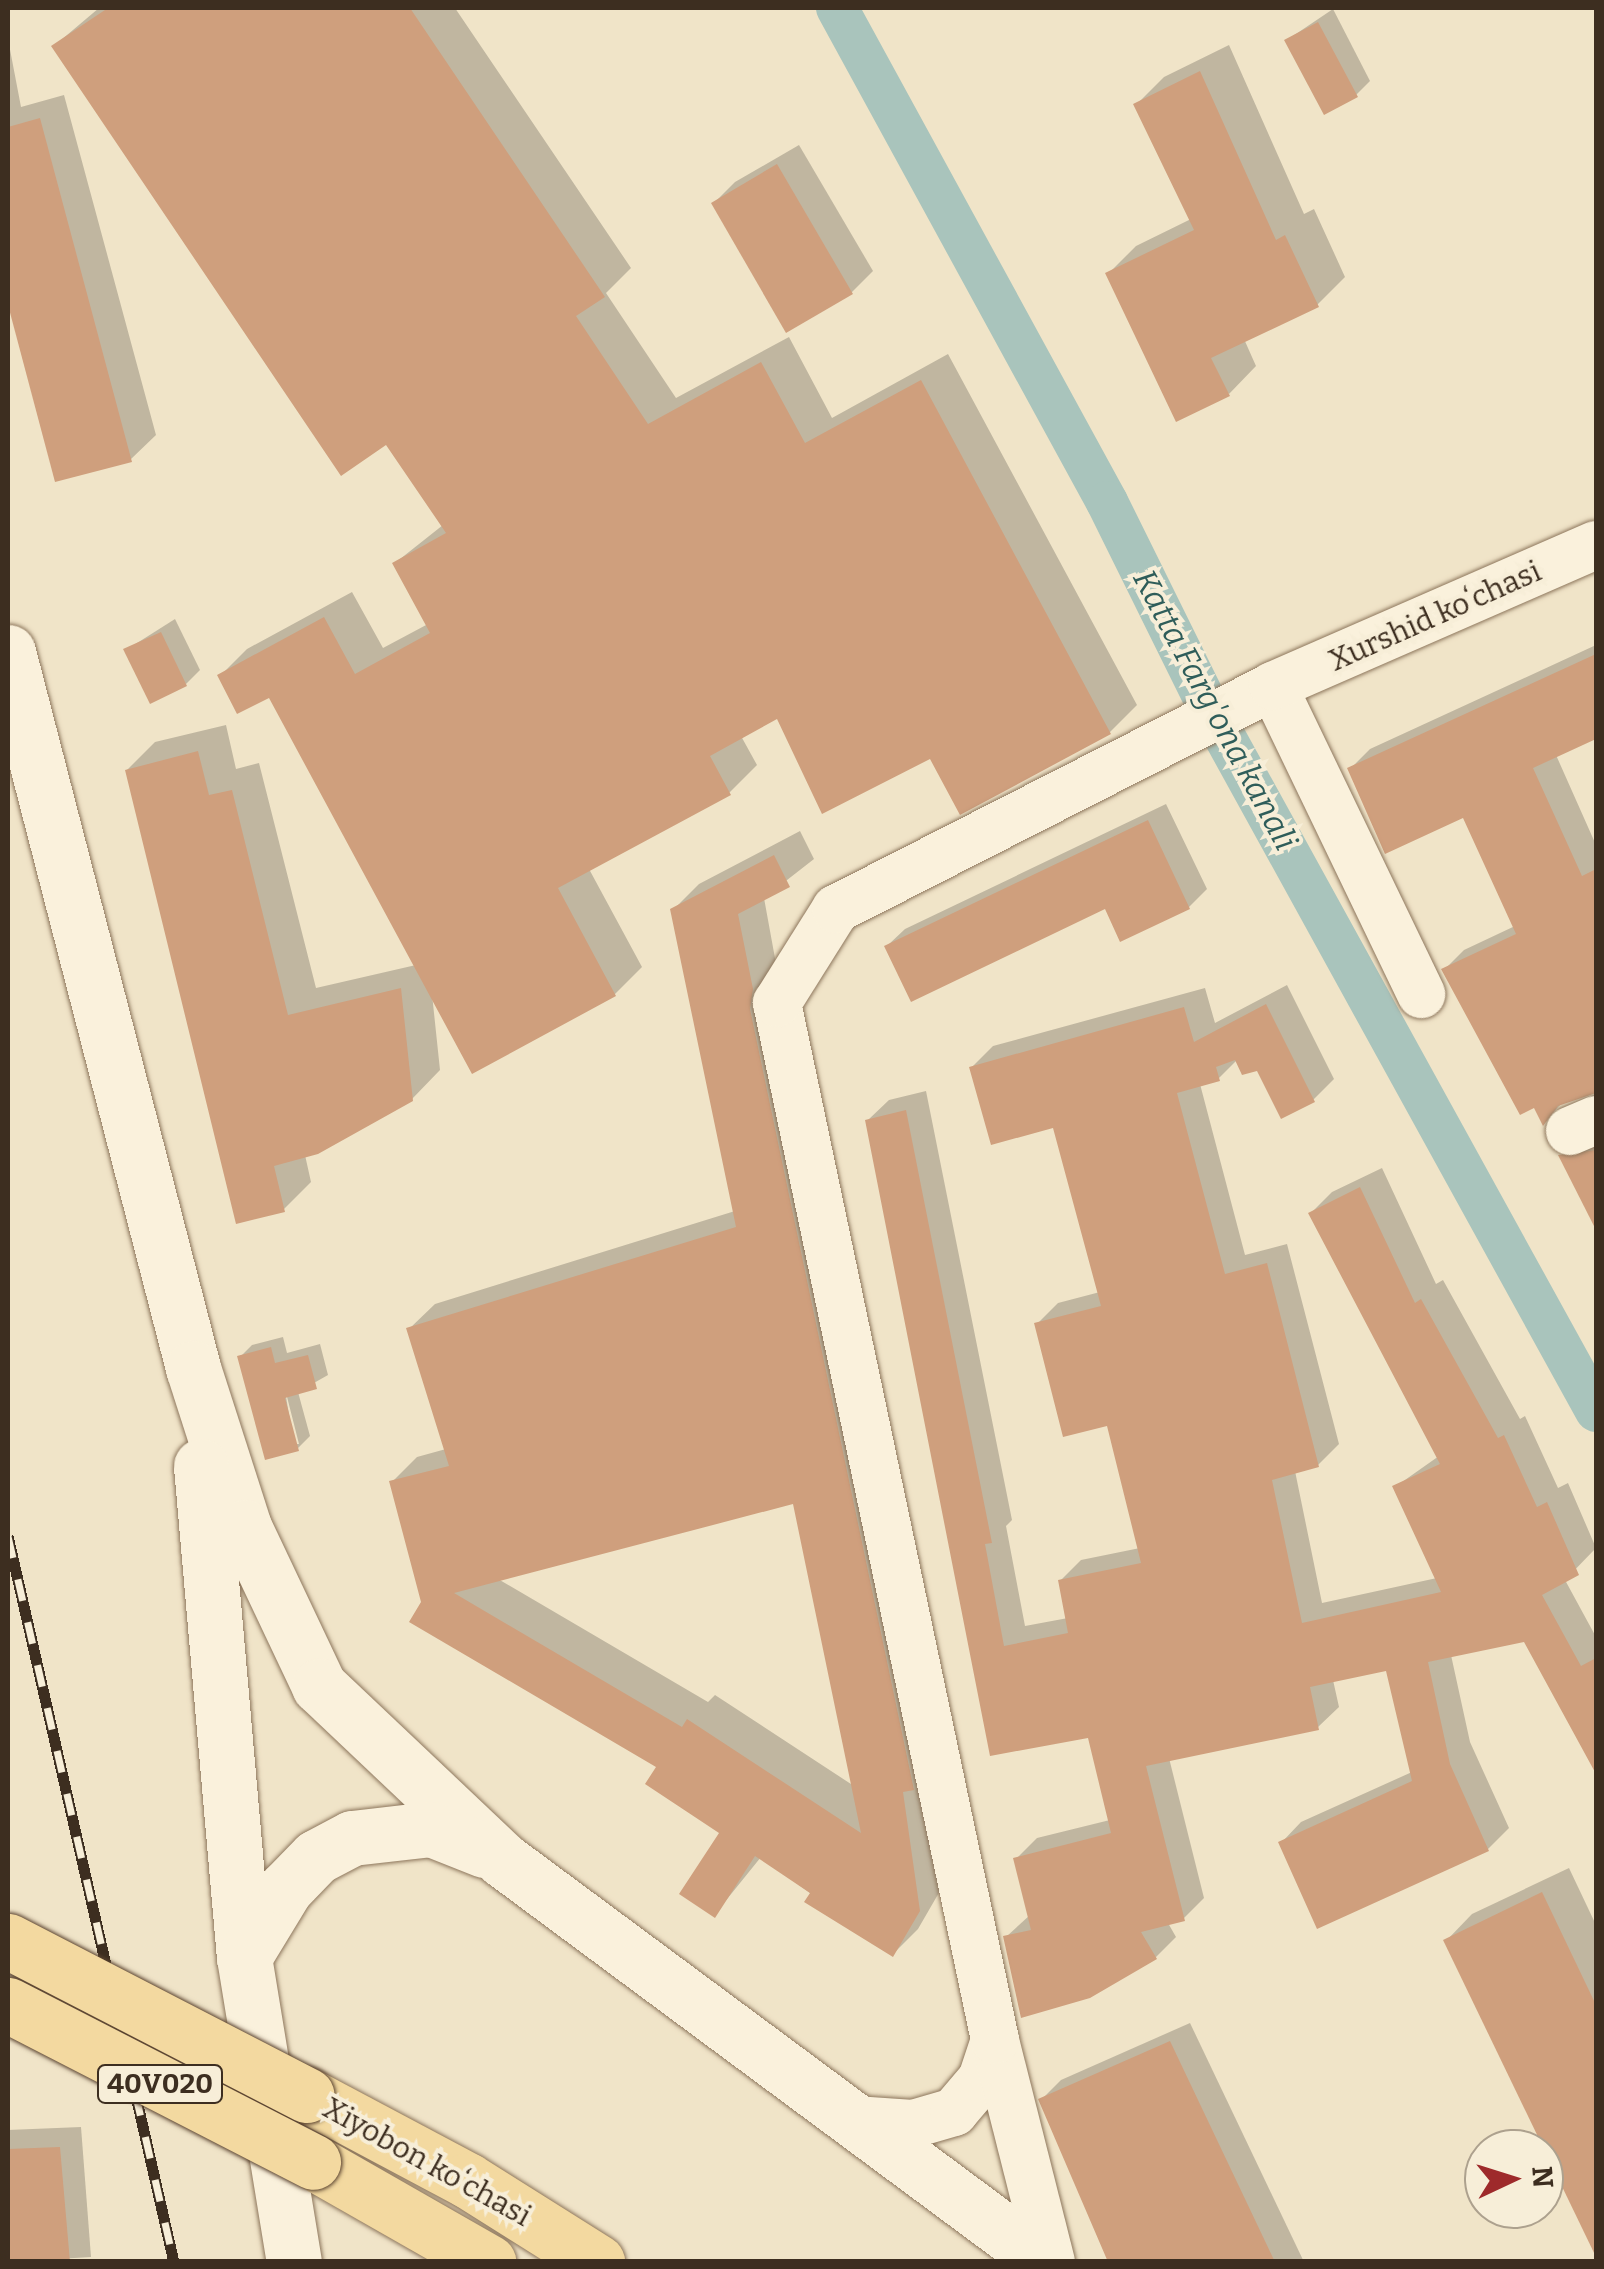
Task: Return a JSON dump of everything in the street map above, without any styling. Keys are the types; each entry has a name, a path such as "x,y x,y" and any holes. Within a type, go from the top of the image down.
{"main road":[{"path":"8,652 193,1368 244,1527 319,1686 503,1860 1048,2262"},
{"path":"193,1368 244,1957 294,2262"},
{"path":"244,1957 286,1888 316,1857 352,1838 431,1829 503,1860"},
{"name":"Xiyobon koʻchasi","path":"8,1942 467,2180 597,2262"},
{"name":"Xiyobon koʻchasi","path":"8,2005 312,2162 488,2262"}],"street":[{"name":"Xurshid koʻchasi","path":"1048,2262 996,2040 777,1003 836,909 1273,686 1596,545"},
{"path":"1273,686 1421,994"},
{"path":"854,2120 912,2124 954,2112 982,2079 996,2040"}],"building":[{"path":"108,8 410,8 605,297 576,316 648,424 761,362 805,443 921,380 1111,734 960,815 930,759 822,814 777,719 710,756 731,795 558,888 616,996 472,1074 269,698 237,714 217,675 324,617 355,674 430,633 392,563 446,533 386,445 341,476 51,46"},
{"path":"1318,22 1358,97 1324,115 1284,40"},
{"path":"1200,71 1276,240 1285,235 1319,307 1211,358 1230,396 1176,422 1105,273 1194,230 1133,104"},
{"path":"40,118 132,462 55,482 8,305 8,127"},
{"path":"777,164 853,294 786,333 711,203"},
{"path":"161,632 187,686 150,704 123,649"},
{"path":"1596,654 1596,739 1533,768 1582,876 1596,869 1596,1093 1558,1106 1543,1126 1534,1108 1520,1115 1441,969 1516,934 1463,818 1385,854 1347,768"},
{"path":"198,751 209,795 232,790 288,1015 401,988 413,1101 318,1154 274,1166 285,1212 236,1224 125,770"},
{"path":"1148,820 1190,909 1120,942 1105,909 911,1002 884,946"},
{"path":"774,855 790,887 738,914 753,989 750,1009 914,1790 903,1792 920,1911 893,1957 804,1902 810,1893 755,1856 715,1918 679,1894 719,1833 645,1784 656,1767 409,1622 421,1602 389,1481 449,1466 406,1328 736,1227 670,909","holes":["793,1504 861,1833 687,1719 682,1727 454,1593"]},
{"path":"1266,1004 1315,1102 1281,1119 1257,1071 1242,1075 1235,1060 1216,1067 1220,1081 1177,1093 1225,1274 1267,1263 1319,1467 1272,1480 1302,1623 1441,1592 1392,1486 1440,1464 1308,1213 1360,1187 1415,1303 1421,1299 1498,1438 1504,1435 1537,1507 1547,1502 1579,1575 1542,1595 1581,1666 1596,1658 1596,1774 1524,1642 1428,1662 1450,1764 1489,1851 1317,1929 1278,1842 1412,1781 1386,1671 1310,1687 1319,1730 1146,1766 1185,1921 1141,1932 1157,1959 1090,1998 1021,2018 1003,1936 1031,1930 1013,1858 1111,1833 1088,1738 990,1756 865,1120 906,1110 992,1543 985,1544 1004,1646 1068,1633 1058,1580 1141,1563 1107,1426 1063,1437 1034,1323 1101,1306 1053,1128 991,1145 969,1067 1184,1007 1194,1042"},
{"path":"1596,1150 1596,1230 1558,1155"},
{"path":"271,1347 275,1363 308,1355 317,1389 285,1398 299,1451 265,1460 237,1356"},
{"path":"1542,1892 1596,2005 1596,2257 1564,2191 1564,2129 1534,2129 1443,1940"},
{"path":"1170,2041 1275,2262 1108,2262 1038,2099"},
{"path":"60,2147 70,2262 8,2262 8,2149"}],"waterway":[{"name":"Katta Farg'ona kanali","path":"837,8 1107,502 1211,712 1596,1411"}],"railway":[{"path":"8,1536 174,2262"}]}
